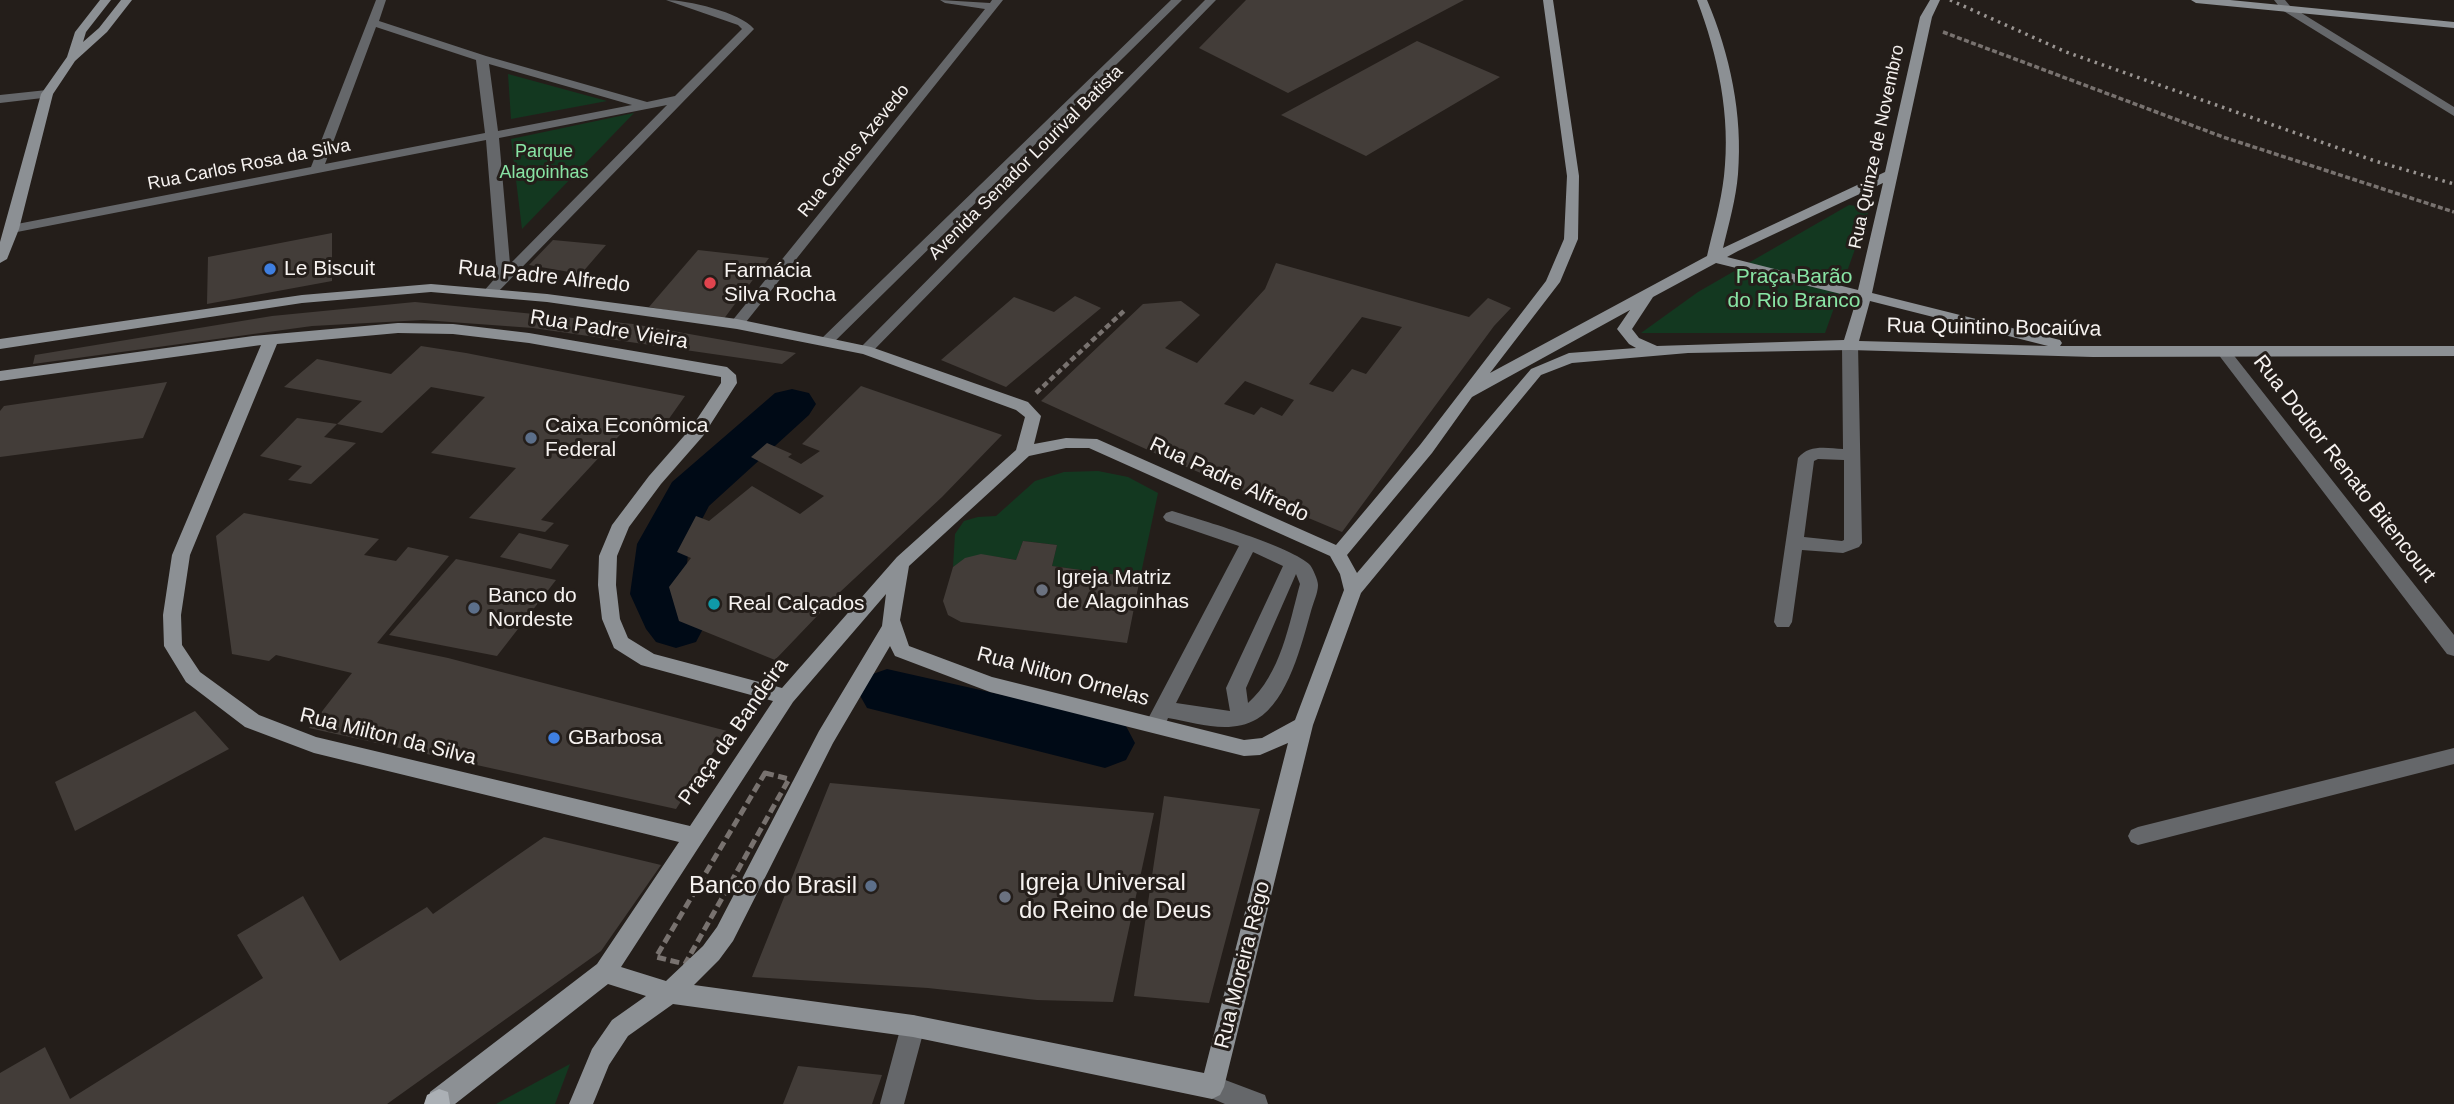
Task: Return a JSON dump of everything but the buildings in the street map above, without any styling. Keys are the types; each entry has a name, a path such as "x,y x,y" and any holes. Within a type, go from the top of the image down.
{"street":[{"path":"71,59 81,32 106,0"},
{"path":"0,259 12,229 47,94 71,59 103,30 127,0"},
{"path":"316,170 381,0"},
{"path":"374,17 396,0"},
{"path":"491,292 747,31 748,27 671,0"},
{"path":"945,0 995,4"},
{"name":"Avenida Senador Lourival Batista","path":"826,342 1177,0"},
{"name":"Avenida Senador Lourival Batista","path":"866,350 1211,0"},
{"path":"1353,590 1349,574 1336,551 1344,549 1426,449 1553,282 1571,239 1573,176 1548,0"},
{"path":"1702,0 1721,61 1730,102 1732,165 1714,258"},
{"name":"Rua Quinze de Novembro","path":"1850,345 1864,297 1924,25 1935,0"},
{"path":"2196,0 2282,4 2454,25"},
{"name":"Rua Carlos Azevedo","path":"737,324 995,4"},
{"path":"2282,4 2454,112"},
{"path":"374,17 482,58 647,105"},
{"path":"482,58 492,135 504,276"},
{"path":"0,99 47,94"},
{"name":"Rua Carlos Rosa da Silva","path":"12,229 679,99"},
{"path":"1466,393 1528,367 1650,292 1714,258 1891,174"},
{"path":"1714,258 2093,352"},
{"name":"Rua Padre Alfredo","path":"0,344 302,299 431,288 491,292 737,324 866,350 1022,406"},
{"path":"1650,292 1624,328 1634,341 1654,350"},
{"name":"Rua Padre Vieira","path":"0,376 271,339 377,329 453,329 529,338 722,370 728,375 729,383 697,432 655,480 621,525 608,556 607,585 611,619 621,643 648,660 786,697"},
{"name":"Rua Milton da Silva","path":"271,339 181,555 172,615 173,646 193,677 252,721 314,745 694,836"},
{"path":"1795,543 1843,547 1853,543 1850,345"},
{"name":"Rua Quintino Bocaiúva","path":"1528,367 1569,358 1654,350 1850,345 2093,352 2454,351"},
{"name":"Rua Doutor Renato Bitencourt","path":"2223,351 2454,649"},
{"name":"Rua Moreira Rêgo","path":"1212,1095 1303,726 1353,590 1528,367"},
{"path":"1022,406 1033,416 1024,452"},
{"name":"Rua Padre Alfredo","path":"1024,452 1081,442 1103,448 1336,551"},
{"name":"Praça da Bandeira","path":"438,1103 605,972 786,697 904,562 1024,452"},
{"path":"1783,622 1805,458 1815,453 1850,455"},
{"path":"1172,517 1249,543 1293,562 1303,569 1309,584 1276,687 1265,701 1241,718 1159,717 1249,543"},
{"path":"581,1104 600,1057 620,1028 670,993 711,953 725,934 825,737 890,629 888,618 904,562"},
{"path":"1241,718 1236,688 1293,562"},
{"name":"Rua Nilton Ornelas","path":"890,629 902,651 990,684 1159,717 1254,749 1268,745 1303,726"},
{"path":"2138,836 2454,756"},
{"path":"605,972 670,993 913,1026 1256,1104"},
{"path":"892,1104 913,1026"}],"path":[{"path":"1924,25 2222,137 2454,212"},
{"path":"1022,406 1125,310"},
{"path":"765,773 789,779 763,825 685,964 656,957 765,773"}],"green space":[{"path":"508,74 607,101 511,119"},
{"name":"Parque Alagoinhas","path":"634,113 522,229 511,139"},
{"name":"Praça Barão do Rio Branco","path":"1849,205 1869,210 1825,333 1641,333 1698,292"},
{"path":"1098,471 1128,477 1158,493 1140,578 1052,566 1057,545 1023,541 1016,560 991,556 976,557 953,567 955,534 964,521 996,516 1035,481 1064,472"},
{"path":"570,1064 555,1104 496,1104"}],"waterway":[{"path":"676,627 665,614 657,594 663,544 690,495 792,404"},
{"path":"887,692 1105,743"}],"railway":[{"path":"1950,0 2066,52 2375,161 2454,184"}],"place":[{"name":"Le Biscuit","path":"270,269"},
{"name":"Farmácia Silva Rocha","path":"710,283"},
{"name":"Caixa Econômica Federal","path":"531,438"},
{"name":"Igreja Matriz de Alagoinhas","path":"1042,590"},
{"name":"Real Calçados","path":"714,604"},
{"name":"Banco do Nordeste","path":"474,608"},
{"name":"GBarbosa","path":"554,738"},
{"name":"Banco do Brasil","path":"871,886"},
{"name":"Igreja Universal do Reino de Deus","path":"1005,897"}]}
